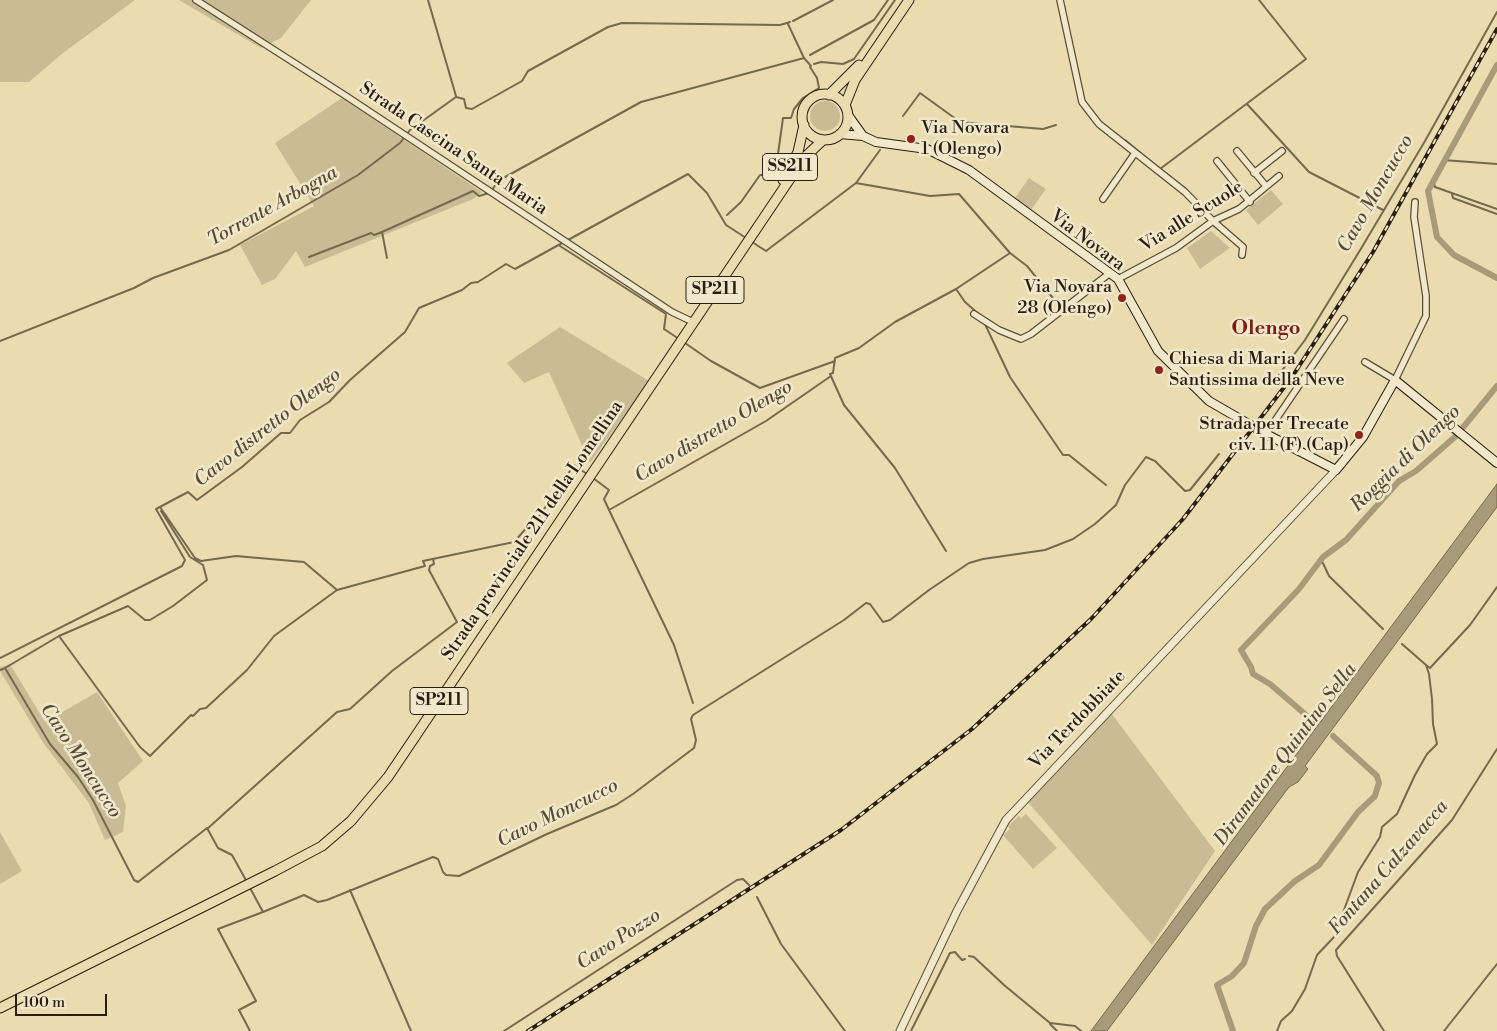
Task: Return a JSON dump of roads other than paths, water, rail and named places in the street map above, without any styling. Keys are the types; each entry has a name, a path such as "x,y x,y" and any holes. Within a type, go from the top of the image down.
{"main road":[{"path":"845,105 855,80 909,0"},
{"name":"SS211","path":"770,207 798,152 804,125 803,114 807,104 816,96 828,94 873,51"},
{"path":"828,94 840,99 845,105 848,115 863,136"},
{"path":"840,134 846,125 848,115"},
{"name":"SS211","path":"804,125 811,134 823,140 832,139 840,134"},
{"name":"Via Novara","path":"840,134 863,136 887,143 927,149 969,170 1118,279 1158,351 1186,381 1218,408 1336,470"},
{"name":"SS211","path":"770,207 804,158 823,140"},
{"name":"Strada provinciale 211 della Lomellina","path":"0,1008 248,885 322,846 363,808 388,777 770,207"},
{"path":"1336,470 1363,437 1395,380 1497,463"}],"street":[{"name":"Strada Cascina Santa Maria","path":"196,0 672,312 693,322"},
{"path":"1060,0 1082,102 1099,124 1185,192 1213,221 1243,247 1242,255"},
{"path":"1237,151 1266,186"},
{"path":"1254,173 1282,152"},
{"path":"1103,199 1135,153"},
{"path":"1217,161 1250,202"},
{"name":"Via alle Scuole","path":"1118,279 1176,248 1213,221 1250,202 1279,176"},
{"path":"1365,362 1395,380 1426,316 1426,296 1414,217 1415,202"},
{"path":"974,314 1012,337 1021,339 1031,334 1110,273"},
{"path":"1266,434 1344,319"},
{"name":"Via Terdobbiate","path":"900,1031 957,911 1006,820 1336,470"}],"waterway":[{"name":"Cavo distretto Olengo","path":"428,0 456,96"},
{"name":"Cavo distretto Olengo","path":"793,21 833,0"},
{"name":"Cavo distretto Olengo","path":"810,55 874,20 888,0"},
{"name":"Cavo distretto Olengo","path":"814,64 821,62 843,64 854,59 895,0"},
{"name":"Cavo distretto Olengo","path":"1125,140 1160,169 1306,59 1259,0"},
{"name":"Cavo Moncucco","path":"1271,385 1305,340 1362,247 1425,141 1497,12"},
{"name":"Cavo distretto Olengo","path":"456,97 464,99 466,108 472,109 522,81 528,71 608,27 622,23 780,25 790,22"},
{"name":"Cavo distretto Olengo","path":"788,24 804,58"},
{"name":"Cavo distretto Olengo","path":"492,190 498,181 641,102 804,58 811,66"},
{"name":"Roggia di Olengo","path":"1497,65 1428,191 1437,237 1454,255 1497,278"},
{"name":"Cavo distretto Olengo","path":"727,215 741,202 760,175 766,175 772,168 778,154 783,118 791,118 794,109 803,98 819,88 817,78 810,67"},
{"name":"Cavo distretto Olengo","path":"903,116 920,93 960,122 1043,129 1056,125"},
{"name":"Torrente Arbogna","path":"0,341 134,288 153,278 229,250 358,175 400,143 410,130 456,97"},
{"path":"1247,104 1309,172 1383,210"},
{"name":"Cavo distretto Olengo","path":"752,242 766,251 856,183 880,150"},
{"path":"1443,160 1497,164"},
{"path":"1445,161 1434,183 1435,187 1497,209"},
{"name":"Cavo distretto Olengo","path":"1160,169 1186,189"},
{"name":"Cavo distretto Olengo","path":"568,240 688,174 707,193 726,225 746,238"},
{"name":"Cavo distretto Olengo","path":"856,183 930,196 959,194 1010,253"},
{"path":"387,258 382,232 473,191 479,196 489,193"},
{"path":"1452,194 1453,198 1497,214"},
{"path":"309,257 371,233 374,235 382,232"},
{"name":"Cavo distretto Olengo","path":"0,658 182,566 185,560 156,509 188,492 197,500 242,467 281,433 290,433 300,420 329,402 350,380 405,332 419,308 462,290 471,283 478,282 506,264 515,269 564,242"},
{"name":"Cavo distretto Olengo","path":"560,246 666,314 664,329 679,339"},
{"name":"Cavo distretto Olengo","path":"946,551 895,468 844,405 830,374 833,373 835,358 859,348 895,322 956,289 1010,253 1027,266 1061,308"},
{"name":"Cavo distretto Olengo","path":"956,289 965,302 981,316"},
{"name":"Cavo distretto Olengo","path":"984,322 1010,377 1063,455 1069,455 1106,485"},
{"name":"Cavo distretto Olengo","path":"685,343 711,361 760,388 835,361"},
{"name":"Cavo distretto Olengo","path":"593,478 609,490 604,499 609,510 766,421 831,376"},
{"name":"Roggia di Olengo","path":"1313,721 1270,684 1253,674 1241,650 1299,589 1323,557 1346,540 1399,481 1416,471 1456,436 1497,386"},
{"name":"Cavo Moncucco","path":"249,886 263,912 304,895 318,902 327,900 433,857 438,859 446,875 459,876 547,834 616,805 633,794 694,748 696,740 691,719 693,715 844,620 866,603 870,604 883,622 890,620 929,590 969,563 983,559 1045,550 1073,539 1095,524 1116,505 1125,485 1146,457 1155,461 1185,491 1190,490 1219,454"},
{"name":"Cavo distretto Olengo","path":"5,668 59,636 140,747 150,756 191,715 193,716 200,709 206,708 247,670 274,636 337,590 425,566 423,561 514,542 530,524 536,521 574,465 587,474"},
{"name":"Cavo distretto Olengo","path":"160,507 195,558 201,561 236,556 304,562 337,590"},
{"name":"Cavo distretto Olengo","path":"609,510 674,645 693,703"},
{"name":"Cavo distretto Olengo","path":"59,636 128,606 145,620 150,620 173,606 207,580 203,565 190,557 161,511"},
{"name":"Cavo distretto Olengo","path":"207,829 337,712 350,709 392,671 457,622 429,570 430,566 434,564 433,559"},
{"path":"1321,559 1329,576 1383,629"},
{"path":"1426,665 1430,668 1470,625 1497,587"},
{"path":"1277,1031 1281,1021 1292,1011 1305,989 1317,955 1334,937 1358,872 1380,837 1382,827 1397,814 1415,775 1427,754 1437,744 1433,724 1429,674 1426,665 1402,644"},
{"name":"Cavo Moncucco","path":"0,670 5,668 50,744 78,777 93,800 134,880 138,882 207,828 218,848 232,855 247,882"},
{"name":"Roggia di Olengo","path":"1233,1031 1217,985 1232,976 1244,963 1256,926 1265,909 1295,881 1319,865 1358,812 1375,796 1379,783 1377,776 1333,736"},
{"name":"Fontana Calzavacca","path":"1384,1031 1337,956 1336,950 1452,820 1497,749"},
{"name":"Cavo Pozzo","path":"504,1031 737,880 743,879 749,885"},
{"path":"350,890 411,1031"},
{"name":"Cavo Pozzo","path":"757,897 781,944 845,1031"},
{"path":"250,1031 239,1010 256,1001 218,929 263,912"},
{"name":"Cavo Pozzo","path":"911,1031 950,953 955,952 962,960 965,959"},
{"name":"Cavo Pozzo","path":"969,956 974,957 1050,1023 1075,1026 1081,1031"},
{"path":"1444,1031 1497,964"},
{"name":"Cavo Pozzo","path":"1050,1024 1057,1031"}],"railway":[{"path":"528,1031 841,830 972,729 1091,619 1183,519 1292,377 1373,252 1497,29"}],"place":[{"name":"Via Novara 1 (Olengo)","path":"911,139"},
{"name":"Via Novara 28 (Olengo)","path":"1122,298"},
{"name":"Chiesa di Maria Santissima della Neve","path":"1159,370"},
{"name":"Strada per Trecate civ. 11 (F) (Cap)","path":"1359,435"}],"district":[{"name":"Olengo","path":"1266,329"}],"water label":[{"name":"Diramatore Quintino Sella","path":"1286,755"}]}
